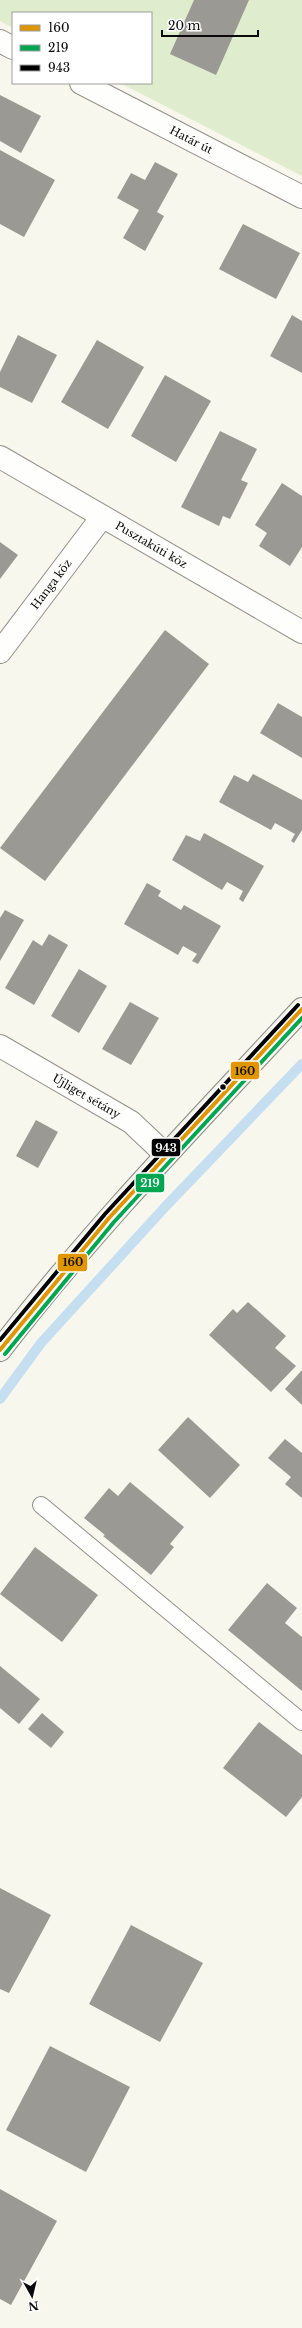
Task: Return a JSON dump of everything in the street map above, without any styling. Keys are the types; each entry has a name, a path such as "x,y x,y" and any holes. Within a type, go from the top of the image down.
{"street":[{"path":"0,41 12,47"},
{"name":"Határ út","path":"83,84 302,197"},
{"name":"Pusztakúti köz","path":"0,457 302,632"},
{"name":"Hanga köz","path":"0,652 102,517"},
{"path":"0,1350 46,1290 166,1155 302,1009"},
{"name":"Újliget sétány","path":"0,1046 131,1122 166,1155"}],"lane":[{"path":"41,1505 302,1722"}],"green space":[{"path":"0,0 302,0 302,176 122,84 152,84 152,12 12,12 12,27 0,21"}],"building":[{"path":"194,0 249,0 216,75 170,54"},
{"path":"0,95 41,116 21,153 0,141"},
{"path":"0,150 55,180 24,237 0,224"},
{"path":"155,162 178,174 157,212 164,216 145,251 123,238 139,210 117,198 131,173 145,180"},
{"path":"243,224 300,253 276,299 219,269"},
{"path":"292,315 302,321 302,373 270,356"},
{"path":"18,335 57,355 32,403 0,387 0,372"},
{"path":"97,340 144,367 108,429 61,402"},
{"path":"165,375 211,401 176,462 131,436"},
{"path":"220,431 257,449 241,480 248,483 230,519 223,516 219,526 181,507"},
{"path":"282,483 302,496 302,547 290,566 259,546 267,533 255,525"},
{"path":"0,542 18,555 0,579"},
{"path":"165,630 209,664 45,881 0,848"},
{"path":"278,703 302,717 302,758 260,733"},
{"path":"253,774 302,800 302,830 294,843 291,841 295,834 275,823 271,830 219,802 234,775 248,782"},
{"path":"204,833 264,866 243,902 239,899 243,891 227,882 222,890 172,860 186,835 200,841"},
{"path":"147,883 161,891 158,896 181,910 184,905 221,926 198,964 192,961 197,954 183,946 178,955 124,924"},
{"path":"5,910 24,920 0,961 0,918"},
{"path":"49,934 68,945 34,1005 5,988 33,940 42,946"},
{"path":"79,969 107,986 79,1033 51,1016"},
{"path":"130,1002 159,1018 131,1065 102,1049"},
{"path":"36,1120 58,1132 38,1168 16,1156"},
{"path":"248,1302 286,1336 275,1348 296,1366 271,1392 209,1335 233,1309 237,1313"},
{"path":"302,1370 302,1405 285,1389"},
{"path":"188,1417 240,1465 210,1498 158,1450"},
{"path":"285,1439 302,1453 302,1498 285,1484 291,1477 268,1458"},
{"path":"130,1482 184,1527 170,1544 174,1547 151,1575 103,1536 105,1535 84,1518 109,1488 118,1496"},
{"path":"35,1547 98,1595 62,1642 0,1594"},
{"path":"267,1583 297,1608 285,1623 302,1637 302,1691 228,1630"},
{"path":"0,1666 40,1699 19,1724 0,1708"},
{"path":"42,1713 64,1732 51,1748 28,1729"},
{"path":"259,1722 302,1755 302,1797 286,1817 223,1768"},
{"path":"0,1888 51,1915 9,1993 0,1989"},
{"path":"131,1925 203,1963 160,2042 89,2004"},
{"path":"50,2046 130,2087 86,2172 6,2130"},
{"path":"0,2189 57,2221 11,2305 0,2299"}],"waterway":[{"path":"0,1399 41,1343 165,1207 302,1064"}],"transit line":[{"name":"943","path":"0,1340 105,1214 298,1005"},
{"name":"160","path":"0,1350 109,1218 302,1009"},
{"name":"219","path":"5,1354 114,1222 302,1018"}]}
